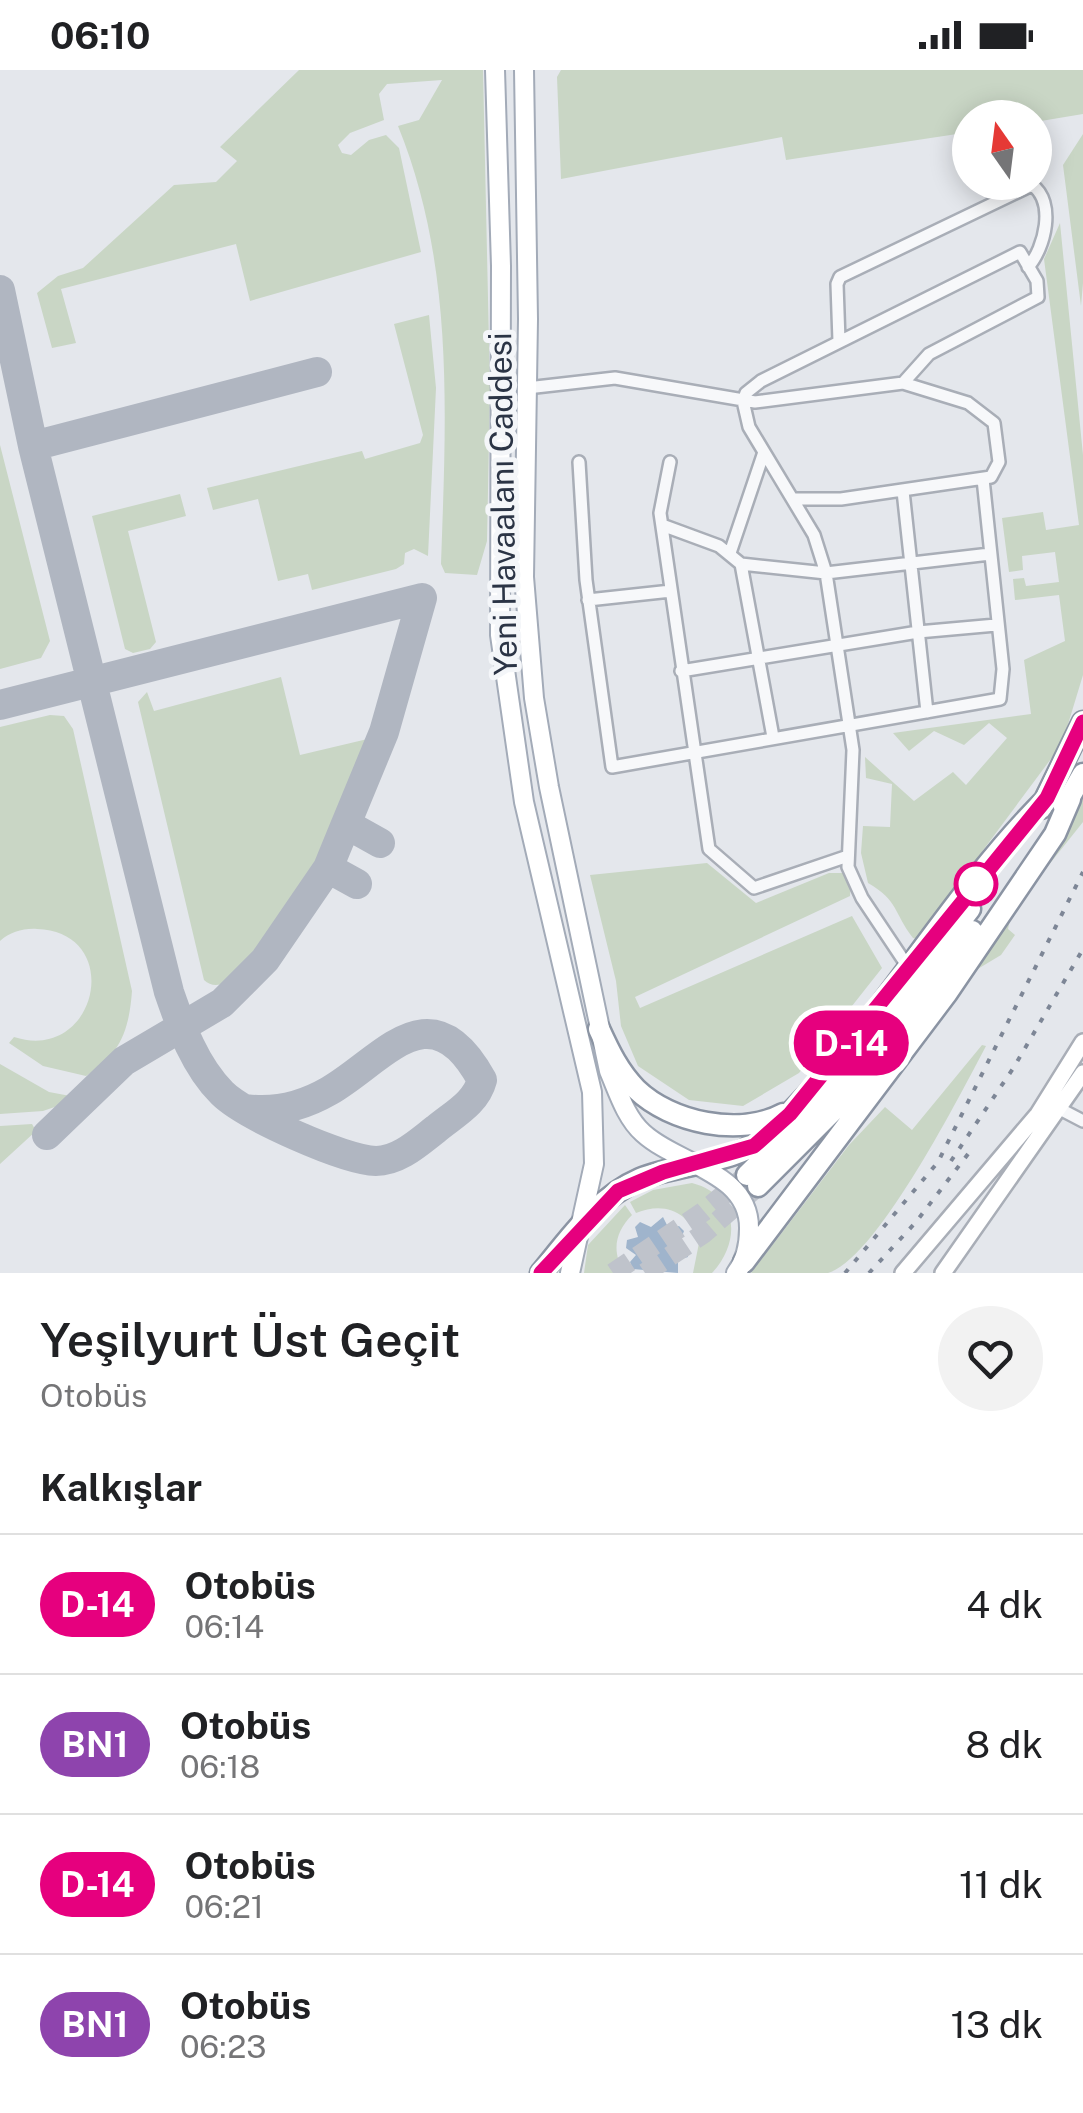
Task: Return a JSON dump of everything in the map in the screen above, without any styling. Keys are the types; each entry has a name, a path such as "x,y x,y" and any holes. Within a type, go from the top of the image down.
{"highway":[{"path":"1070,799 860,1079 752,1180 846,1072 1015,850 1047,798 1083,722"},
{"path":"740,1270 947,993 1055,834 1083,774"},
{"path":"541,1273 581,1226 625,1187 754,1146 802,1102 1047,798"},
{"path":"599,1029 619,1069 638,1091 694,1119 729,1126 758,1124 802,1102"}],"main road":[{"name":"Yeni Havaalanı Caddesi","path":"495,70 500,266 500,635 524,802 595,1113 594,1164 570,1273"},
{"name":"Yeni Havaalanı Caddesi","path":"524,70 524,576 534,698 609,1071 631,1118 644,1134 728,1184 742,1197 749,1214 740,1270"},
{"path":"500,266 527,266"},
{"path":"501,388 527,388"},
{"path":"904,1273 1038,1114 1083,1042"},
{"path":"945,1271 1083,1073"},
{"path":"940,1228 949,1241 963,1247"},
{"path":"924,1248 940,1254 945,1271"}],"street":[{"path":"839,342 836,284 840,277 1032,185 1044,200 1044,230 1028,268"},
{"path":"743,401 760,382 1020,252 1039,291 1031,304 929,354 903,383"},
{"path":"527,388 615,378 743,401 903,383 948,394 989,415 994,422 1000,462 995,474 983,479 903,492 794,499"},
{"path":"743,401 750,428 794,499 826,573 854,750 848,867 859,894 908,967"},
{"path":"730,552 764,452"},
{"path":"580,462 588,600 612,767 1000,699 1004,689 983,479"},
{"path":"670,462 661,494 662,525 708,849 743,883 762,886 848,856"},
{"path":"903,492 928,712"},
{"path":"662,525 730,552 741,564 773,737"},
{"path":"741,564 826,573 990,554"},
{"path":"588,600 671,591"},
{"path":"681,670 918,632 996,625"},
{"path":"1060,1109 1083,1121"}],"green space":[{"path":"299,70 483,70 490,389 487,541 477,575 445,573 441,564 445,397 438,287 416,179 398,126 419,120 442,80 387,84 379,94 384,120 350,133 338,145 342,153 351,155 369,140 386,135 399,148 421,252 250,301 236,244 61,289 76,343 52,348 37,293 58,276 83,268 174,185 216,182 237,161 220,147"},
{"path":"561,70 1083,70 1083,114 1052,119 1052,100 952,100 952,135 786,160 782,137 561,179 557,77"},
{"path":"1083,134 1083,283 1081,306 1063,165"},
{"path":"1060,223 1083,455 1083,675 1062,744 917,939 891,901 868,883 861,853 863,826 890,827 892,784 866,778 865,757 914,801 953,772 966,785 1007,738 989,723 964,745 934,731 909,751 893,733 1031,714 1024,660 1065,641 1059,595 1015,600 1013,579 1024,578 1026,586 1059,582 1055,552 1022,556 1023,570 1009,572 1002,518 1043,512 1046,530 1079,525 1044,259"},
{"path":"429,315 436,388 428,556 414,549 405,553 404,564 396,569 312,590 308,574 278,581 258,499 213,510 207,488 362,451 365,459 420,443 423,435 394,324"},
{"path":"0,445 50,641 41,658 0,669"},
{"path":"180,494 186,516 128,531 156,642 150,649 133,653 125,649 92,516"},
{"path":"281,677 300,755 376,737 327,841 275,931 248,965 224,983 204,980 138,702 147,692 154,711"},
{"path":"50,715 64,716 73,729 132,991 121,1041 86,1076 43,1066 9,1043 14,1037 42,1040 65,1032 81,1015 90,994 91,972 83,951 65,936 27,929 0,941 0,727"},
{"path":"1083,798 1083,822 1012,911 1008,929 1015,935 1001,955 966,976"},
{"path":"707,863 756,903 829,873 845,873 851,882 850,896 635,997 640,1008 852,916 882,968 799,1073 743,1106 689,1100 638,1066 621,1026 616,981 590,875"},
{"path":"982,1045 986,1046 916,1172 870,1238 848,1261 828,1273 751,1273 849,1145 885,1107 912,1130"},
{"path":"0,1064 49,1092 81,1098 43,1111 0,1114"},
{"path":"32,1124 36,1131 0,1164 0,1126"},
{"path":"692,1183 719,1198 731,1220 728,1247 712,1273 693,1273 699,1243 683,1217 657,1208 636,1213 630,1202 653,1190"},
{"path":"625,1205 632,1215 619,1235 617,1250 625,1273 584,1273 588,1245"}],"water":[{"path":"663,1217 669,1229 679,1226 684,1231 680,1242 687,1247 688,1257 678,1260 678,1273 633,1269 630,1262 636,1255 626,1248 627,1240 638,1237 635,1227 640,1222 651,1227"}],"taxiway":[{"path":"0,290 33,446 169,992 204,1071 222,1093 234,1102 272,1124 319,1145 376,1161 401,1154 423,1139 470,1102 482,1080 463,1052 444,1038 425,1034 388,1049 309,1101 278,1109 257,1110 246,1109"},
{"path":"33,446 317,372"},
{"path":"0,705 422,598 384,732 346,824 380,843"},
{"path":"346,824 328,868 357,884"},
{"path":"47,1135 124,1061 222,1003 265,960 328,868"}],"tunnel":[{"path":"613,1273 703,1212 747,1175"},
{"path":"645,1273 703,1234 758,1186"}],"railway":[{"path":"845,1273 938,1162 1083,872"},
{"path":"951,1161 1014,1067 1083,949"},
{"path":"869,1273 916,1222 968,1154"}],"bus line":[{"name":"D-14","path":"541,1273 603,1202 618,1191 641,1179 754,1146 802,1102 946,918 1047,798 1083,722"}]}
